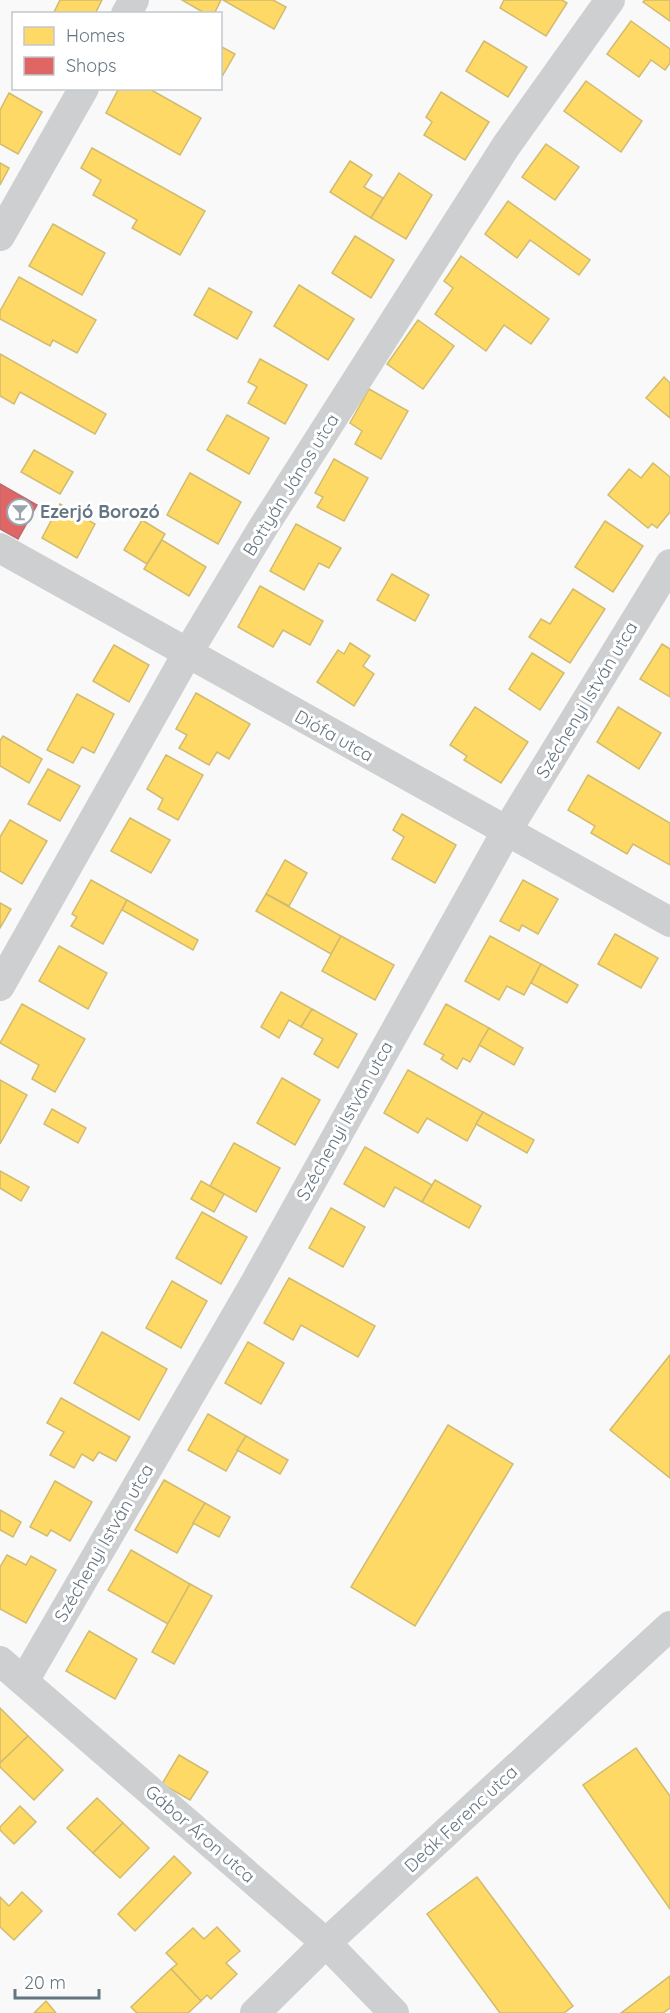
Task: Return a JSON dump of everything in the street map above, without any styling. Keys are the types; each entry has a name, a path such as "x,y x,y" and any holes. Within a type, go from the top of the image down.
{"street":[{"name":"Bottyán János utca","path":"0,986 188,654 262,530 506,146 610,0"},
{"path":"0,236 83,90"},
{"name":"Diófa utca","path":"0,548 670,922"},
{"name":"Széchenyi István utca","path":"24,1681 255,1283 506,832 670,564"},
{"name":"Deák Ferenc utca","path":"255,2013 326,1943 670,1626"},
{"name":"Gábor Áron utca","path":"0,1661 326,1943 394,2013"}],"building: Homes":[{"path":"60,0 102,0 96,12 54,12"},
{"path":"182,0 221,0 215,12 203,12"},
{"path":"223,0 273,0 286,7 274,29"},
{"path":"504,0 562,0 567,3 546,36 500,8"},
{"path":"645,0 670,0 670,21 643,2"},
{"path":"631,21 670,49 670,63 665,70 651,60 639,77 607,54"},
{"path":"484,41 527,67 508,97 466,71"},
{"path":"222,47 235,54 222,77"},
{"path":"586,81 642,121 621,152 564,111"},
{"path":"118,90 152,90 201,118 180,155 106,113"},
{"path":"441,92 489,122 465,160 424,135 432,122 426,117"},
{"path":"9,93 42,112 18,154 0,144 0,110"},
{"path":"546,144 579,167 555,200 522,177"},
{"path":"92,148 205,211 180,255 132,228 137,220 93,195 101,180 81,168"},
{"path":"350,161 372,175 364,187 383,198 371,218 330,192"},
{"path":"0,163 9,168 0,185"},
{"path":"399,173 432,195 406,239 371,218"},
{"path":"508,201 590,260 579,275 530,240 517,258 485,234"},
{"path":"53,224 105,253 82,295 29,266"},
{"path":"355,236 394,260 371,298 332,273"},
{"path":"461,256 549,319 531,344 504,325 486,351 435,314 453,288 444,281"},
{"path":"19,277 96,320 77,353 53,340 50,346 0,319 0,311"},
{"path":"299,285 354,319 328,360 274,326"},
{"path":"209,288 252,312 237,339 194,315"},
{"path":"418,320 454,346 423,389 387,364"},
{"path":"0,354 106,414 95,434 20,392 14,404 0,396"},
{"path":"260,359 307,385 285,424 248,403 257,387 248,382"},
{"path":"664,377 670,383 670,418 646,398"},
{"path":"369,389 408,411 381,459 355,444 362,431 350,423"},
{"path":"227,415 269,438 249,474 207,450"},
{"path":"34,450 73,472 60,494 21,472"},
{"path":"334,459 368,478 344,521 317,507 323,497 315,493"},
{"path":"653,463 670,477 670,512 657,528 652,524 648,528 608,495 629,469 641,478"},
{"path":"190,473 241,502 218,544 167,515"},
{"path":"60,504 95,524 77,558 42,538"},
{"path":"142,520 165,534 147,564 124,550"},
{"path":"605,521 643,546 613,592 575,567"},
{"path":"296,524 341,548 329,568 319,563 304,590 270,571"},
{"path":"162,540 206,567 189,596 144,569"},
{"path":"392,574 429,595 415,621 377,600"},
{"path":"260,586 323,621 310,645 283,630 273,647 238,627"},
{"path":"573,589 605,609 570,663 529,637 541,619 550,624"},
{"path":"350,643 370,656 363,666 374,674 354,706 317,682 338,650 344,654"},
{"path":"662,644 670,649 670,697 640,679"},
{"path":"114,645 149,665 129,702 93,681"},
{"path":"532,653 564,673 540,710 509,689"},
{"path":"196,693 250,724 229,759 217,752 209,765 179,748 187,735 176,729"},
{"path":"77,694 114,714 94,753 82,747 73,763 47,750"},
{"path":"475,707 528,742 501,783 464,760 467,756 450,745"},
{"path":"618,707 661,733 639,769 597,742"},
{"path":"3,736 42,759 29,783 0,766 0,741"},
{"path":"166,755 203,775 178,820 158,809 163,799 147,789"},
{"path":"48,769 80,786 60,821 28,804"},
{"path":"588,775 670,823 670,865 633,844 627,854 591,833 595,826 568,810"},
{"path":"402,814 456,845 435,883 392,859 404,837 393,830"},
{"path":"130,818 170,840 151,873 111,851"},
{"path":"10,820 47,841 22,884 0,871 0,837"},
{"path":"285,860 307,873 289,906 266,894"},
{"path":"91,880 127,900 103,944 71,926 77,917 72,914"},
{"path":"523,880 558,899 538,934 522,925 519,931 500,921"},
{"path":"266,894 341,936 331,954 256,911"},
{"path":"127,900 198,940 193,950 122,910"},
{"path":"0,903 11,909 0,928"},
{"path":"615,934 658,958 641,988 598,964"},
{"path":"341,936 394,965 375,1000 322,971"},
{"path":"490,936 541,964 524,995 507,986 499,1000 465,981"},
{"path":"59,946 107,973 88,1009 39,981"},
{"path":"541,964 578,985 567,1003 531,983"},
{"path":"281,992 312,1009 301,1027 289,1020 279,1038 261,1027"},
{"path":"22,1004 85,1039 55,1092 32,1079 39,1065 0,1043"},
{"path":"446,1004 489,1028 470,1062 463,1058 457,1069 441,1059 444,1055 424,1044"},
{"path":"312,1009 357,1034 338,1068 314,1054 323,1039 301,1027"},
{"path":"489,1028 523,1048 514,1065 479,1045"},
{"path":"408,1070 483,1112 467,1141 427,1118 418,1133 384,1113"},
{"path":"282,1078 320,1100 295,1145 257,1123"},
{"path":"0,1080 27,1095 0,1144"},
{"path":"52,1109 86,1128 78,1143 44,1124"},
{"path":"483,1112 534,1140 527,1153 476,1124"},
{"path":"234,1143 280,1168 256,1212 210,1186"},
{"path":"365,1147 432,1185 422,1202 395,1187 384,1207 344,1184"},
{"path":"0,1171 29,1187 21,1201 0,1188"},
{"path":"435,1180 481,1206 469,1228 422,1202"},
{"path":"201,1181 224,1194 214,1212 191,1199"},
{"path":"331,1208 365,1227 343,1267 309,1248"},
{"path":"202,1212 247,1237 221,1284 176,1258"},
{"path":"289,1278 375,1326 358,1357 301,1325 293,1340 264,1323"},
{"path":"172,1281 207,1301 181,1348 146,1328"},
{"path":"102,1332 167,1369 139,1420 74,1383"},
{"path":"248,1342 284,1363 261,1404 225,1383"},
{"path":"670,1355 670,1478 610,1430"},
{"path":"61,1398 130,1437 116,1461 99,1452 93,1461 82,1454 74,1468 50,1455 64,1432 47,1423"},
{"path":"208,1414 246,1436 226,1471 188,1450"},
{"path":"448,1425 513,1464 415,1626 351,1587"},
{"path":"246,1436 288,1460 280,1474 237,1450"},
{"path":"164,1480 205,1503 177,1553 135,1530"},
{"path":"55,1481 92,1502 70,1541 51,1530 47,1536 30,1527"},
{"path":"205,1503 230,1517 219,1537 193,1523"},
{"path":"0,1510 21,1522 13,1537 0,1530"},
{"path":"131,1550 190,1584 168,1624 108,1590"},
{"path":"7,1555 26,1565 31,1556 56,1570 26,1623 0,1609 0,1567"},
{"path":"190,1584 212,1596 174,1664 152,1652"},
{"path":"89,1631 137,1659 115,1699 66,1671"},
{"path":"0,1708 28,1736 0,1763"},
{"path":"28,1736 63,1770 34,1800 0,1767 0,1763"},
{"path":"636,1748 670,1796 670,1909 583,1785"},
{"path":"179,1755 208,1772 190,1800 162,1784"},
{"path":"97,1798 123,1823 93,1853 67,1828"},
{"path":"20,1806 36,1822 14,1844 0,1830 0,1827"},
{"path":"123,1823 149,1848 120,1878 93,1853"},
{"path":"174,1856 191,1873 135,1931 118,1914"},
{"path":"477,1877 573,2006 564,2013 500,2013 427,1914"},
{"path":"22,1892 42,1911 14,1940 0,1927 0,1897 9,1906"},
{"path":"217,1927 240,1951 226,1963 237,1974 211,1999 207,1995 201,2001 171,1969 177,1964 166,1953 193,1928 204,1939"},
{"path":"171,1969 201,2001 188,2013 137,2013 131,2007"},
{"path":"670,1976 670,2008 663,2013 621,2013"},
{"path":"46,2001 56,2013 34,2013"}],"building: Shops":[{"path":"0,484 37,505 18,539 0,529"}],"place":[{"name":"Ezerjó Borozó","path":"20,512"}]}
